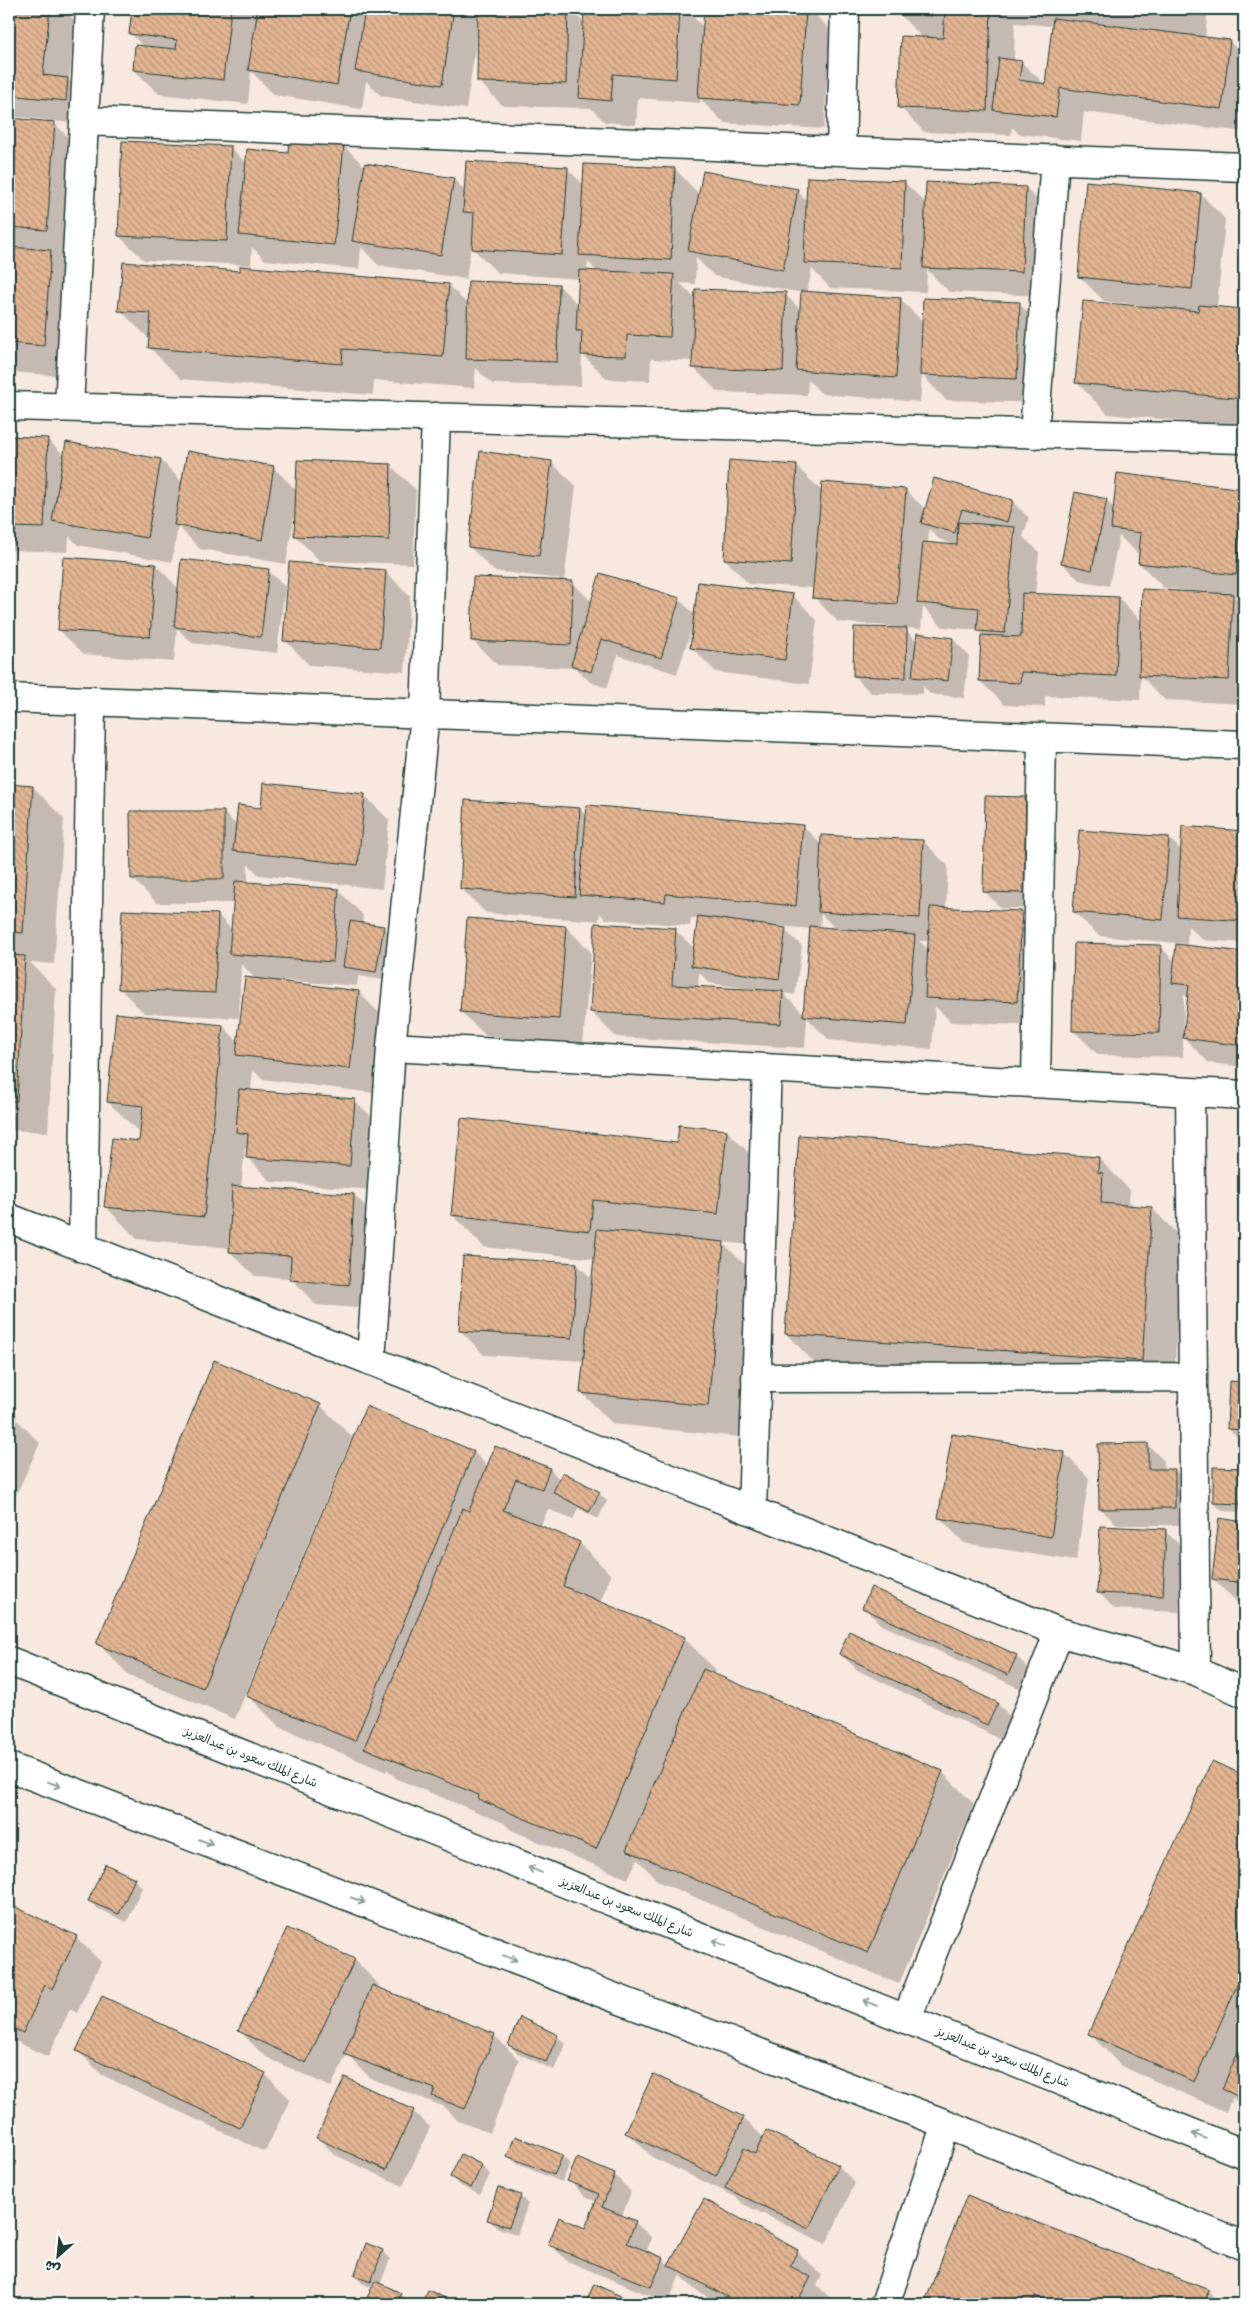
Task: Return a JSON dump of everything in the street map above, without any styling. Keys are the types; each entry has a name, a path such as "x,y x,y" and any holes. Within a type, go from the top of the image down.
{"street":[{"path":"69,407 90,9"},
{"path":"841,151 845,9"},
{"path":"84,121 1244,167"},
{"path":"1034,434 1055,159"},
{"path":"9,406 1244,439"},
{"path":"371,1361 391,1047 424,714 436,417"},
{"path":"9,698 1244,745"},
{"path":"83,1248 91,701"},
{"path":"1036,1083 1042,737"},
{"path":"391,1047 1244,1095"},
{"path":"752,1511 767,1068"},
{"path":"1190,1092 1196,1671"},
{"path":"9,1218 1059,1632 1196,1671 1244,1693"},
{"path":"756,1378 1193,1377"},
{"path":"907,2018 1059,1632"},
{"name":"شارع الملك سعود بن عبدالعزيز","path":"9,1661 1244,2154"},
{"path":"9,1766 946,2124 1244,2246"},
{"path":"885,2304 946,2124"}],"building":[{"path":"9,9 50,9 43,75 68,78 66,101 9,95"},
{"path":"132,9 231,9 223,80 133,70 135,45 176,49 177,40 129,34"},
{"path":"258,9 350,9 337,85 248,70"},
{"path":"365,9 454,9 442,85 355,71"},
{"path":"478,9 568,9 566,84 477,82"},
{"path":"584,9 680,9 676,79 613,74 611,101 579,98"},
{"path":"704,9 806,9 800,105 698,98"},
{"path":"896,9 933,9 932,16 896,12"},
{"path":"945,9 991,9 987,111 898,108 901,36 943,38"},
{"path":"1053,18 1230,40 1222,109 1060,88 1056,117 993,110 999,58 1022,61 1019,80 1045,84"},
{"path":"9,118 55,122 47,230 9,227"},
{"path":"289,138 344,144 334,245 239,235 247,149 288,153"},
{"path":"122,141 231,146 227,241 118,236"},
{"path":"466,161 568,167 562,255 472,249 474,213 463,212"},
{"path":"365,163 454,178 441,255 352,241"},
{"path":"584,164 675,168 671,260 579,255"},
{"path":"703,171 798,189 783,270 688,251"},
{"path":"807,177 905,181 902,268 804,263"},
{"path":"1086,181 1201,193 1192,289 1078,277"},
{"path":"926,182 1026,187 1022,272 923,268"},
{"path":"9,247 51,250 44,346 9,343"},
{"path":"123,262 240,271 240,266 449,284 443,357 343,349 342,364 148,348 151,313 118,311"},
{"path":"579,270 674,274 670,337 627,335 626,356 581,355 582,331 576,331"},
{"path":"468,281 559,284 557,362 466,359"},
{"path":"695,289 786,292 783,371 692,368"},
{"path":"801,291 901,298 896,378 796,370"},
{"path":"923,298 1020,302 1017,379 920,375"},
{"path":"1083,301 1198,311 1199,305 1244,309 1244,399 1075,383"},
{"path":"9,436 48,438 44,528 9,527"},
{"path":"66,442 161,459 147,538 52,521"},
{"path":"187,451 274,466 262,540 174,525"},
{"path":"480,451 552,461 539,556 468,547"},
{"path":"297,460 391,464 389,540 294,536"},
{"path":"729,460 797,465 791,564 724,559"},
{"path":"1117,473 1244,489 1236,575 1138,563 1141,533 1111,529"},
{"path":"934,478 1013,500 1007,522 962,509 955,533 921,523"},
{"path":"822,482 906,489 897,604 812,598"},
{"path":"1075,492 1107,499 1092,570 1061,563"},
{"path":"958,522 1015,527 1005,633 977,631 979,608 917,603 923,542 957,545"},
{"path":"63,557 156,564 150,637 58,630"},
{"path":"181,559 269,569 261,637 174,627"},
{"path":"289,562 386,570 380,648 283,641"},
{"path":"600,573 680,598 661,658 601,639 591,672 571,665"},
{"path":"473,577 573,581 571,645 471,641"},
{"path":"698,582 793,594 785,660 690,648"},
{"path":"1142,589 1233,594 1229,680 1139,676"},
{"path":"1022,593 1119,597 1116,676 1021,672 1020,683 979,681 981,635 1021,637"},
{"path":"854,627 907,628 906,678 853,676"},
{"path":"917,633 953,638 948,681 912,677"},
{"path":"263,783 365,794 358,865 233,851 238,805 261,808"},
{"path":"9,784 33,786 23,933 9,932"},
{"path":"985,796 1026,797 1024,893 983,892"},
{"path":"465,800 580,808 575,897 460,889"},
{"path":"587,805 803,825 796,906 666,894 665,902 579,895"},
{"path":"130,811 224,811 224,879 131,879"},
{"path":"1182,826 1244,831 1244,921 1177,916"},
{"path":"1079,830 1169,837 1163,920 1073,912"},
{"path":"821,835 923,840 920,918 818,912"},
{"path":"235,881 339,889 333,962 229,954"},
{"path":"930,907 1022,911 1017,1002 925,998"},
{"path":"122,910 218,914 215,993 118,989"},
{"path":"698,916 786,928 779,979 691,966"},
{"path":"467,918 566,926 559,1019 460,1012"},
{"path":"350,921 384,926 376,972 343,967"},
{"path":"595,923 676,928 672,985 783,991 781,1024 590,1012"},
{"path":"810,926 915,935 907,1025 803,1016"},
{"path":"1074,943 1161,945 1159,1033 1072,1031"},
{"path":"1176,944 1244,952 1244,1046 1183,1038 1189,985 1172,983"},
{"path":"9,955 25,956 17,1101 9,1101"},
{"path":"245,977 359,991 350,1069 236,1055"},
{"path":"116,1013 223,1025 204,1217 104,1207 112,1138 139,1141 143,1106 107,1102"},
{"path":"239,1089 355,1099 350,1166 246,1158 248,1134 236,1132"},
{"path":"461,1118 677,1143 679,1125 727,1130 718,1214 593,1200 590,1231 451,1215"},
{"path":"799,1135 1099,1157 1098,1172 1103,1173 1101,1203 1152,1207 1142,1361 785,1334"},
{"path":"232,1186 354,1194 349,1285 290,1280 291,1256 229,1252"},
{"path":"597,1229 724,1242 708,1406 580,1393"},
{"path":"463,1256 577,1263 572,1338 459,1331"},
{"path":"214,1360 321,1404 203,1688 96,1644"},
{"path":"1229,1381 1244,1382 1244,1430 1227,1429"},
{"path":"366,1406 474,1451 355,1741 246,1696"},
{"path":"9,1414 16,1417 9,1432"},
{"path":"952,1434 1065,1452 1051,1537 938,1518"},
{"path":"1148,1443 1148,1469 1175,1469 1175,1508 1099,1509 1098,1444"},
{"path":"495,1446 550,1468 542,1489 516,1479 503,1510 580,1542 563,1586 685,1637 596,1849 478,1799 479,1795 364,1748 463,1508 469,1511"},
{"path":"1213,1467 1242,1468 1242,1504 1213,1503"},
{"path":"563,1472 600,1492 589,1512 553,1492"},
{"path":"1219,1518 1244,1522 1244,1583 1212,1579"},
{"path":"1100,1526 1166,1529 1163,1596 1097,1593"},
{"path":"871,1587 1017,1655 1008,1675 862,1608"},
{"path":"849,1631 998,1703 987,1725 839,1654"},
{"path":"703,1669 943,1771 868,1953 626,1850"},
{"path":"1212,1761 1244,1775 1244,1970 1194,2082 1088,2034"},
{"path":"105,1864 135,1878 119,1914 88,1901"},
{"path":"9,1904 77,1936 52,1989 45,1985 23,2033 9,2026"},
{"path":"287,1928 355,1959 306,2063 238,2031"},
{"path":"372,1985 495,2034 465,2109 432,2096 435,2089 344,2054"},
{"path":"102,1996 266,2073 240,2128 76,2051"},
{"path":"520,2017 558,2035 546,2062 508,2045"},
{"path":"1244,2038 1244,2099 1222,2089"},
{"path":"653,2074 744,2117 716,2176 625,2133"},
{"path":"345,2077 414,2110 386,2170 316,2138"},
{"path":"766,2130 839,2165 809,2228 725,2188 744,2148 755,2154"},
{"path":"515,2136 563,2155 554,2175 507,2156"},
{"path":"461,2154 482,2165 471,2188 450,2177"},
{"path":"577,2158 615,2174 602,2207 636,2221 627,2243 664,2258 651,2287 548,2245 559,2217 585,2228 599,2194 567,2181"},
{"path":"498,2187 521,2195 509,2227 487,2220"},
{"path":"967,2195 1209,2290 1204,2304 1055,2304 1035,2296 1032,2304 930,2304 925,2302"},
{"path":"704,2199 798,2250 790,2266 811,2277 796,2304 740,2304 668,2265"},
{"path":"366,2243 383,2250 371,2282 354,2276"},
{"path":"375,2281 401,2293 396,2304 364,2304"},
{"path":"594,2284 632,2301 631,2304 597,2304 587,2300"},
{"path":"428,2290 458,2304 421,2304"}]}
